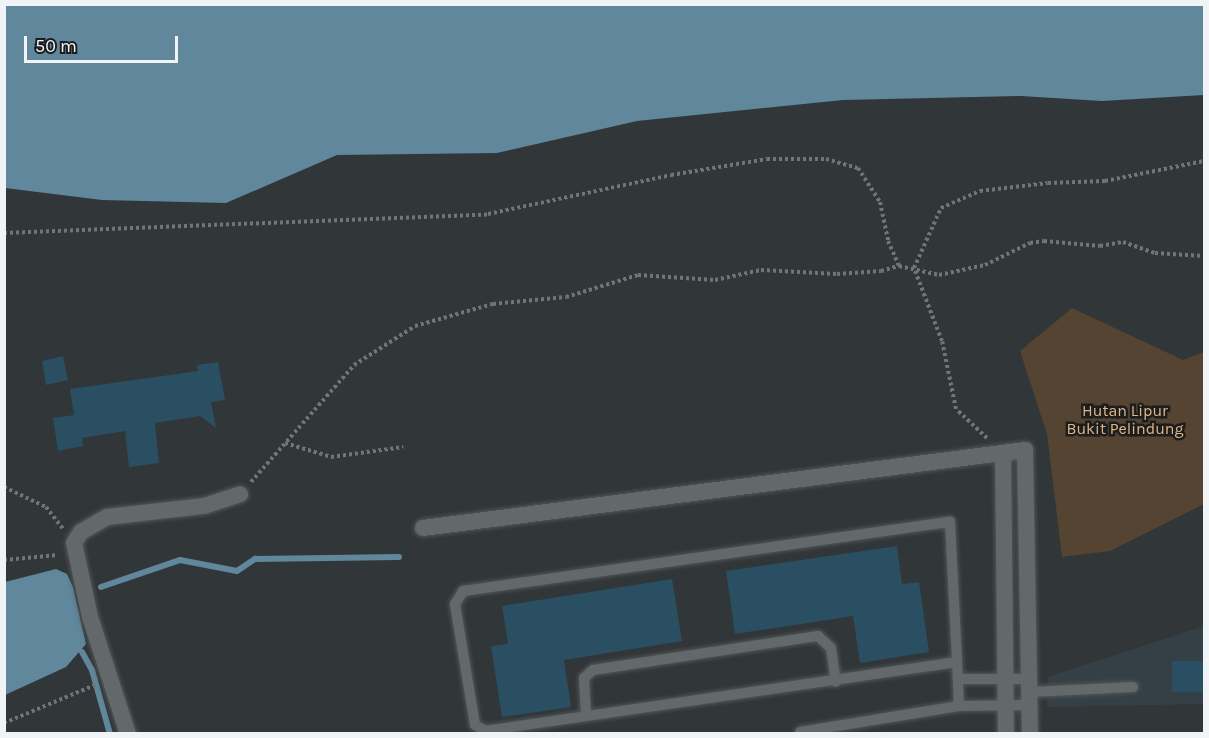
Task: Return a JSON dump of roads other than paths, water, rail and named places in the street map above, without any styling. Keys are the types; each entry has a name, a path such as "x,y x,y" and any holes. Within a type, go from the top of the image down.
{"street":[{"path":"423,528 1025,450 1030,734"},
{"path":"1003,453 1006,734"},
{"path":"128,734 90,617 75,543 81,532 107,517 204,506 240,494"}],"lane":[{"path":"957,662 836,682 485,731 475,725 455,604 463,591 950,522 958,679 959,706"},
{"path":"586,716 584,678 593,670 818,636 831,648 836,682"},
{"path":"958,679 1006,679 1031,692"},
{"path":"800,732 959,706 1006,705 1031,692 1133,687"}],"water":[{"path":"5,4 1204,5 1204,95 1102,101 1021,96 843,100 637,121 497,153 337,155 226,203 102,200 5,188"},
{"path":"56,569 67,574 73,587 86,644 66,667 5,695 5,582"}],"waterway":[{"path":"101,587 180,560 237,571 255,559 399,557"},
{"path":"82,652 92,670 110,734"}],"park label":[{"name":"Hutan Lipur Bukit Pelindung","path":"1125,420"}]}
